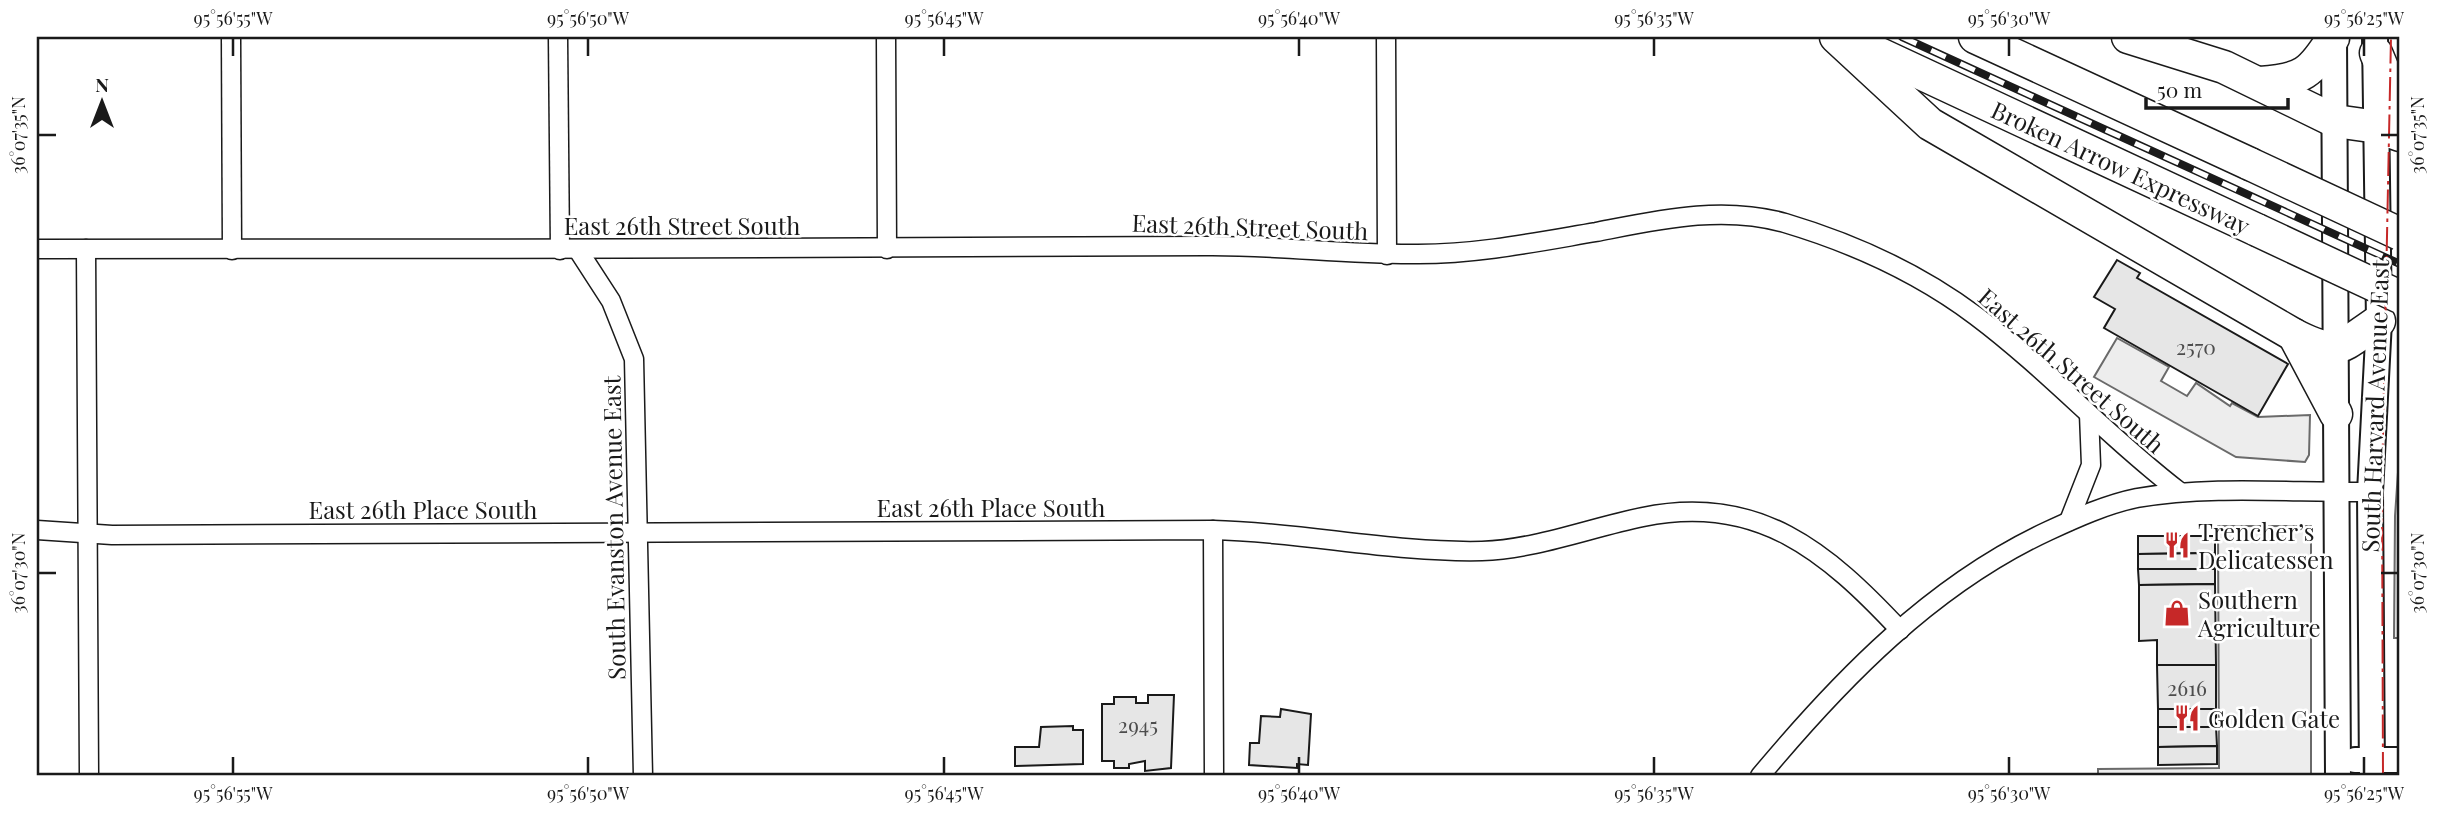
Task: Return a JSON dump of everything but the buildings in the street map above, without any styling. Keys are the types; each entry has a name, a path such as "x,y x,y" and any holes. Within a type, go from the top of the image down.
{"highway":[{"path":"1836,37 1930,124 2320,349 2335,349 2379,321"},
{"name":"Broken Arrow Expressway","path":"1842,37 2400,296"},
{"path":"1975,37 2400,234"},
{"path":"2128,37 2224,67 2335,121 2393,124 2376,45"},
{"path":"2260,83 2287,81 2305,75 2316,65 2334,37"},
{"path":"2294,335 2336,414"}],"main road":[{"name":"South Harvard Avenue East","path":"2334,37 2338,768"},
{"name":"South Harvard Avenue East","path":"2372,768 2370,492 2393,124"},
{"path":"2338,768 2372,768 2400,760"}],"street":[{"path":"231,37 232,250"},
{"path":"558,37 569,250"},
{"path":"886,37 887,249"},
{"path":"1386,37 1387,255"},
{"name":"East 26th Street South","path":"37,249 569,250 1211,246 1387,255 1507,248 1685,216 1738,215 1783,223 1853,248 1903,270 1941,292 2002,337 2146,466 2180,492"},
{"path":"86,249 89,776"},
{"name":"South Evanston Avenue East","path":"569,250 611,301 634,359 643,776"},
{"path":"2069,521 2091,465 2089,414"},
{"path":"1760,776 1831,698 1930,603 1979,567 2069,521 2135,499 2180,492 2370,492"},
{"name":"East 26th Place South","path":"37,530 88,533 1213,530 1273,532 1415,549 1485,551 1554,540 1644,517 1672,513 1723,515 1748,519 1800,541 1831,561 1900,630"},
{"path":"1213,530 1214,776"}],"shaded area":[{"path":"2117,338 2169,367 2161,381 2187,396 2196,383 2230,406 2232,403 2258,417 2310,415 2309,455 2305,462 2236,457 2094,377"},
{"path":"2400,443 2400,638 2394,638 2395,516"},
{"path":"2218,526 2311,526 2311,776 2098,776 2098,769 2219,768"}],"railway":[{"path":"1902,37 2400,264"}],"power":[{"path":"2383,776 2382,485 2391,37"}],"place":[{"name":"Trencher’s Delicatessen","path":"2177,545"},
{"name":"Southern Agriculture","path":"2177,613"},
{"name":"Golden Gate","path":"2187,718"}]}
